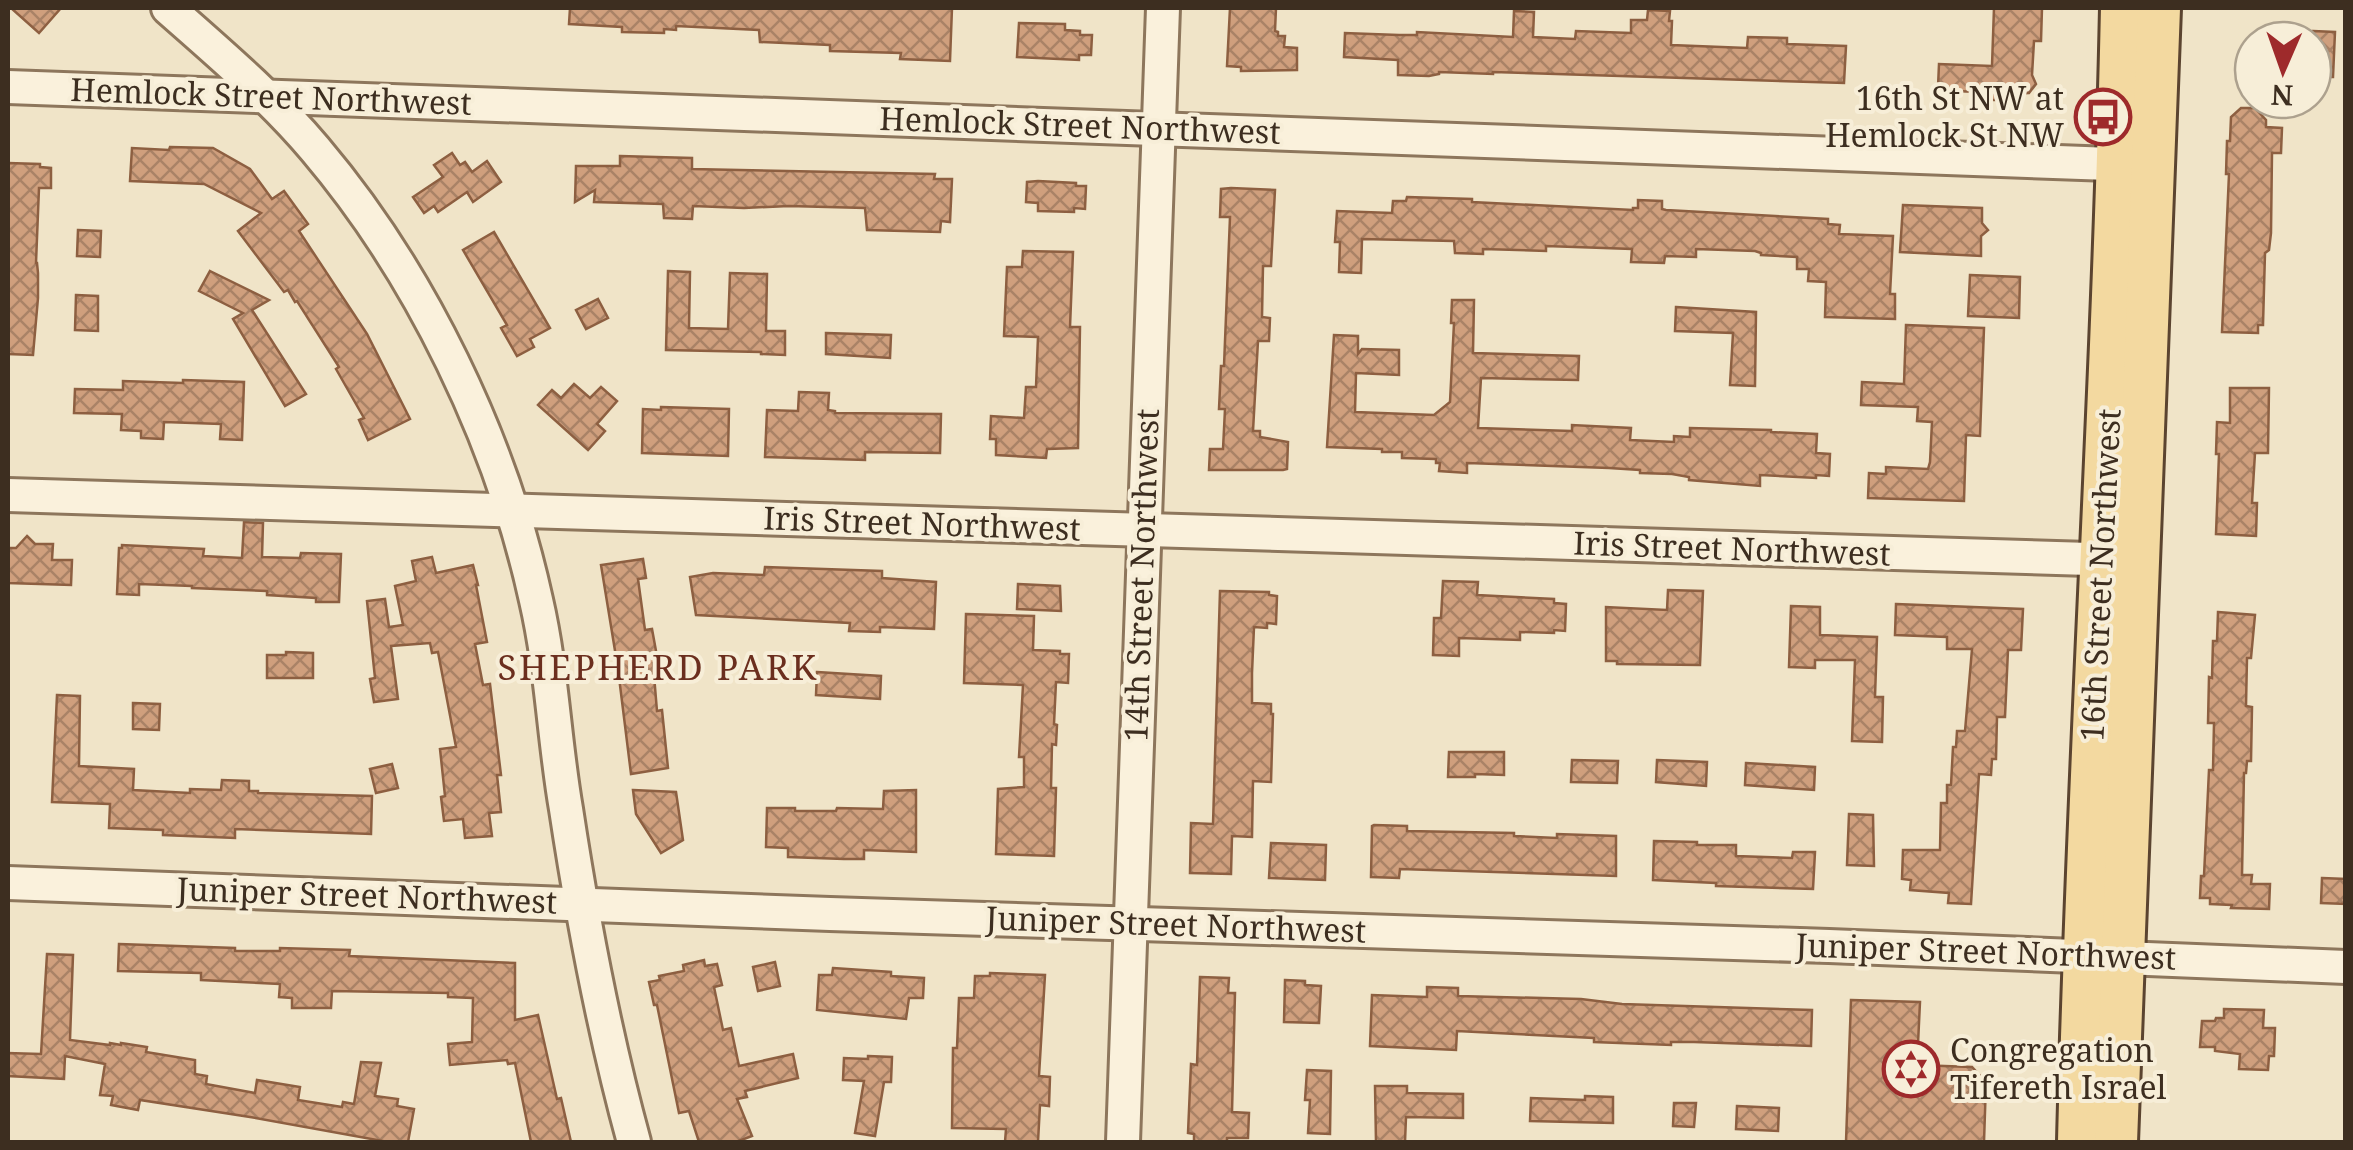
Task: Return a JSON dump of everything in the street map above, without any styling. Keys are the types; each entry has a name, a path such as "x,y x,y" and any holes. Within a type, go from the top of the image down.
{"main road":[{"name":"16th Street Northwest","path":"2122,8 2136,165"},
{"name":"16th Street Northwest","path":"2078,1142 2103,956 2136,165 2159,8"},
{"name":"16th Street Northwest","path":"2103,956 2116,1142"}],"street":[{"path":"168,8 268,98 344,186 411,286 457,374 514,512 544,636 565,808 609,1047 634,1142"},
{"name":"14th Street Northwest","path":"1123,1142 1163,8"},
{"name":"Hemlock Street Northwest","path":"8,87 2136,165"},
{"name":"Iris Street Northwest","path":"8,495 2120,560"},
{"name":"Juniper Street Northwest","path":"8,883 2346,966"}],"building":[{"path":"11,8 61,8 39,33"},
{"path":"570,8 952,8 950,61 900,59 901,53 830,51 830,45 760,42 759,30 676,26 676,30 664,29 664,33 622,32 622,27 569,24"},
{"path":"1230,8 1276,8 1275,31 1278,36 1285,36 1284,47 1297,48 1297,70 1241,71 1241,67 1227,66"},
{"path":"1994,8 2042,8 2041,41 2034,41 2032,75 2036,84 2029,93 2002,94 1997,100 1988,100 1980,92 1938,87 1939,64 1992,66"},
{"path":"1648,10 1670,11 1671,45 1747,48 1748,37 1787,38 1787,44 1846,46 1844,83 1493,72 1398,75 1398,60 1344,57 1345,33 1513,37 1514,11 1534,12 1533,37 1575,39 1576,31 1631,33 1631,20 1647,20"},
{"path":"1019,23 1065,24 1065,30 1092,35 1091,55 1079,55 1079,60 1017,57"},
{"path":"2231,117 2266,120 2266,127 2282,128 2281,153 2272,153 2271,233 2265,253 2263,325 2258,325 2258,333 2222,332"},
{"path":"132,148 213,148 250,169 272,199 284,191 308,224 299,231 367,334 410,419 368,440 359,420 364,418 336,369 339,367 297,301 288,290 284,292 238,231 261,213 204,184 130,181"},
{"path":"452,153 460,165 465,162 472,172 487,161 501,182 473,202 467,192 438,212 434,206 424,213 413,197 443,177 434,165"},
{"path":"620,156 692,158 692,169 935,174 934,179 952,179 950,222 941,221 940,232 867,230 865,208 789,206 693,206 692,219 664,218 663,204 594,202 595,190 575,202 576,166 620,166"},
{"path":"8,163 51,168 51,188 39,188 33,355 8,354"},
{"path":"1027,182 1086,186 1085,209 1038,211 1038,203 1026,202"},
{"path":"1221,189 1275,190 1271,266 1263,266 1262,317 1270,318 1269,341 1258,341 1253,431 1260,431 1260,437 1288,442 1287,469 1283,470 1209,470 1210,449 1223,449 1225,409 1219,409 1230,217 1220,217"},
{"path":"1407,197 1633,210 1638,208 1638,200 1662,201 1662,209 1666,210 1828,219 1828,224 1840,225 1839,234 1893,236 1890,294 1895,294 1895,319 1825,317 1826,282 1808,281 1809,269 1797,269 1797,257 1761,255 1755,251 1696,249 1696,257 1665,256 1664,263 1631,262 1632,249 1546,246 1546,251 1483,249 1483,254 1455,253 1454,241 1362,239 1361,273 1339,272 1340,242 1335,242 1337,211 1392,213 1393,201 1406,201"},
{"path":"1903,205 1982,208 1982,223 1988,230 1981,236 1981,256 1900,252"},
{"path":"78,230 101,231 100,257 77,256"},
{"path":"494,232 550,328 530,339 534,347 517,356 501,328 507,325 463,250"},
{"path":"1023,251 1073,252 1070,327 1080,327 1078,448 1047,449 1046,458 996,455 996,439 990,439 991,416 1024,418 1026,387 1036,387 1038,337 1004,336 1007,267 1022,267"},
{"path":"210,271 269,300 252,310 306,394 285,406 233,319 243,313 199,291"},
{"path":"668,271 690,272 689,328 728,329 730,273 767,274 766,331 785,331 785,355 666,350"},
{"path":"1970,275 2020,277 2019,318 1968,316"},
{"path":"76,295 98,296 98,331 75,330"},
{"path":"598,299 608,318 586,329 576,310"},
{"path":"1452,300 1474,300 1473,353 1579,356 1578,380 1481,378 1478,428 1631,428 1630,440 1674,442 1674,436 1690,437 1690,428 1817,434 1816,453 1830,454 1829,476 1760,475 1760,486 1609,468 1467,463 1467,473 1439,471 1436,459 1402,458 1402,452 1327,447 1334,335 1358,336 1358,354 1362,349 1399,350 1399,375 1356,373 1355,412 1434,415 1450,402"},
{"path":"1676,307 1756,312 1755,386 1730,385 1733,333 1675,331"},
{"path":"1906,325 1984,328 1980,436 1966,435 1964,501 1868,498 1869,473 1886,474 1886,467 1928,469 1930,462 1932,422 1917,421 1918,407 1861,405 1862,382 1904,384"},
{"path":"826,333 891,335 890,358 826,354"},
{"path":"123,381 244,382 242,440 220,439 221,424 164,422 163,439 141,438 141,431 121,430 122,414 74,413 75,389 123,390"},
{"path":"574,384 590,398 601,387 617,401 597,424 605,431 588,450 538,405 552,390 561,398"},
{"path":"2230,388 2269,388 2268,453 2255,453 2252,503 2257,503 2256,536 2216,534 2217,422 2230,423"},
{"path":"799,392 829,393 828,410 835,413 941,414 940,453 865,452 865,460 765,457 767,410 798,411"},
{"path":"643,409 729,409 728,456 642,453"},
{"path":"244,522 263,523 262,557 341,554 339,602 267,595 267,591 139,584 139,595 117,594 122,545 204,549 203,556 242,558"},
{"path":"27,536 35,544 53,544 52,560 72,560 71,585 8,583 8,548 16,548"},
{"path":"432,557 436,573 473,565 478,585 487,642 475,644 483,685 490,684 501,775 497,775 501,812 489,813 492,836 465,838 463,819 444,821 440,749 456,747 438,652 432,653 430,643 391,646 398,699 374,702 367,601 385,599 389,627 403,625 395,586 416,581 412,561"},
{"path":"643,559 646,578 638,579 645,630 652,629 658,662 653,663 657,711 662,710 668,768 631,774 601,565"},
{"path":"765,567 882,571 882,578 936,582 934,629 880,627 880,632 849,631 850,623 696,615 690,577 713,573 764,575"},
{"path":"1443,581 1478,582 1477,595 1554,599 1554,603 1566,604 1565,631 1520,632 1520,640 1459,638 1459,656 1433,655 1434,618 1441,618"},
{"path":"1018,584 1060,586 1061,611 1017,609"},
{"path":"1668,590 1703,591 1700,665 1606,661 1606,607 1667,610"},
{"path":"1220,591 1269,592 1277,596 1276,624 1254,627 1252,673 1252,703 1271,704 1273,714 1271,782 1253,781 1252,837 1232,836 1231,874 1190,873 1191,823 1213,824"},
{"path":"1896,604 2023,609 2021,650 2008,650 2005,717 1997,717 1996,759 1992,759 1991,775 1979,774 1971,904 1948,903 1949,893 1910,890 1911,880 1902,879 1903,850 1940,850 1941,803 1947,803 1947,785 1951,785 1957,731 1965,731 1972,649 1947,649 1947,637 1895,635"},
{"path":"1791,606 1820,607 1820,635 1877,637 1875,697 1883,697 1882,742 1852,741 1855,660 1815,660 1815,668 1789,667"},
{"path":"2218,612 2255,615 2251,658 2247,658 2246,706 2252,707 2251,761 2247,761 2244,773 2242,875 2252,875 2251,884 2270,884 2269,909 2231,908 2232,905 2210,904 2210,898 2200,898 2209,770 2213,770 2214,723 2208,723 2209,677 2212,678"},
{"path":"966,614 1034,616 1033,650 1069,654 1068,683 1056,682 1057,725 1056,745 1052,744 1051,788 1056,788 1054,856 996,854 998,789 1024,787 1024,757 1019,757 1023,685 964,683"},
{"path":"313,653 313,678 267,678 267,655"},
{"path":"817,672 881,676 880,699 816,695"},
{"path":"57,695 80,696 79,766 134,769 133,790 221,790 222,780 249,781 249,791 258,793 372,796 371,834 235,829 235,838 109,828 110,804 52,802"},
{"path":"133,703 160,704 159,730 133,729"},
{"path":"1449,752 1504,752 1504,775 1448,777"},
{"path":"1572,760 1618,761 1617,783 1571,782"},
{"path":"1657,760 1707,762 1706,786 1656,782"},
{"path":"1746,763 1815,767 1814,790 1745,785"},
{"path":"392,764 398,788 376,793 370,769"},
{"path":"633,790 676,792 683,840 661,853 636,814"},
{"path":"916,790 916,852 864,850 864,859 844,859 788,857 788,848 766,847 767,808 883,809 884,791"},
{"path":"1849,814 1873,815 1874,866 1847,865"},
{"path":"1374,825 1407,826 1407,831 1557,838 1557,834 1616,836 1616,876 1400,869 1399,878 1371,877"},
{"path":"1654,841 1736,845 1736,856 1792,858 1793,852 1815,852 1813,889 1653,880"},
{"path":"1271,843 1326,845 1325,880 1269,878"},
{"path":"2322,878 2346,879 2346,904 2321,903"},
{"path":"119,944 235,951 350,950 349,956 515,963 515,1020 538,1015 571,1142 531,1142 515,1063 508,1064 507,1060 450,1065 448,1044 472,1042 473,998 448,997 448,993 332,991 331,1008 292,1008 292,998 279,997 280,984 201,980 201,973 118,971"},
{"path":"47,954 73,955 70,1040 147,1047 146,1052 195,1060 195,1074 207,1076 206,1084 255,1093 257,1080 300,1087 298,1100 342,1107 343,1102 354,1104 361,1062 381,1063 375,1096 398,1099 397,1106 414,1109 408,1142 388,1142 140,1100 138,1110 111,1105 113,1096 100,1095 105,1064 65,1056 64,1079 8,1076 8,1053 41,1054"},
{"path":"704,960 705,966 717,964 722,985 714,987 723,1030 731,1028 739,1066 793,1054 798,1078 745,1091 747,1097 737,1099 752,1136 736,1142 699,1142 689,1111 679,1113 649,982 684,971 683,965"},
{"path":"775,962 780,986 758,991 753,967"},
{"path":"833,968 924,978 923,998 909,998 906,1019 817,1010 819,975 832,975"},
{"path":"1045,975 1039,1076 1050,1077 1049,1106 1040,1105 1038,1142 1005,1142 1006,1129 952,1128 953,1048 957,1048 959,998 974,998 975,976"},
{"path":"1200,977 1229,978 1228,993 1235,993 1232,1112 1249,1113 1248,1138 1194,1142 1194,1134 1188,1133 1191,1064 1197,1065"},
{"path":"1285,980 1321,986 1319,1023 1284,1022"},
{"path":"1427,987 1458,988 1458,996 1812,1010 1811,1046 1594,1042 1594,1038 1457,1031 1456,1050 1370,1046 1372,995 1427,997"},
{"name":"Congregation Tifereth Israel","path":"1851,1000 1920,1002 1917,1065 1972,1067 1986,1082 1984,1142 1846,1142"},
{"path":"2224,1009 2264,1010 2263,1028 2275,1028 2274,1056 2269,1056 2268,1070 2239,1069 2240,1054 2200,1047 2202,1021 2224,1018"},
{"path":"892,1057 891,1082 884,1082 875,1136 855,1133 864,1081 843,1080 844,1058"},
{"path":"1307,1070 1331,1071 1330,1134 1308,1133"},
{"path":"1375,1086 1407,1086 1407,1093 1463,1094 1463,1118 1406,1117 1405,1142 1376,1142"},
{"path":"1585,1096 1613,1097 1613,1123 1530,1121 1531,1098 1585,1100"},
{"path":"1674,1103 1696,1103 1694,1127 1673,1126"},
{"path":"1737,1106 1779,1108 1778,1131 1736,1129"}],"place":[{"name":"16th St NW at Hemlock St NW","path":"2103,117"},
{"name":"Congregation Tifereth Israel","path":"1911,1069"}],"district":[{"name":"SHEPHERD PARK","path":"658,668"}]}
